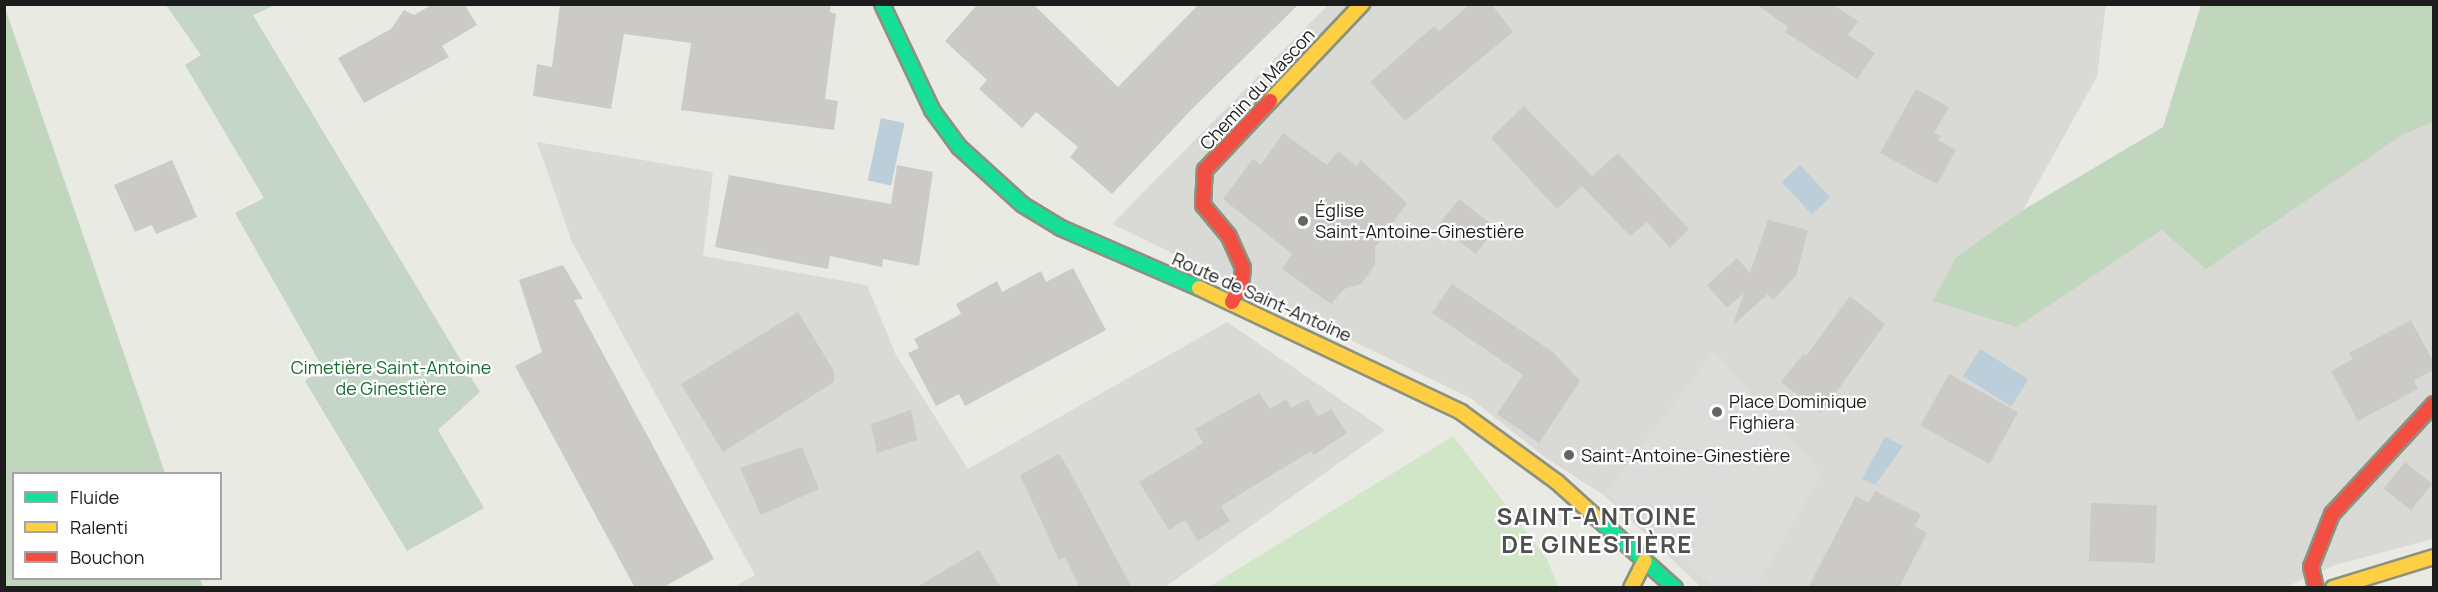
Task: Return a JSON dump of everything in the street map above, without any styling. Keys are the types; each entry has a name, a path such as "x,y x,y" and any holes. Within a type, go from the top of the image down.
{"street":[{"name":"Route de Saint-Antoine","path":"882,4 909,69 932,111 959,147 995,183 1061,228 1232,302 1461,412 1557,482 1675,588"},
{"name":"Chemin du Mascon","path":"1232,302 1240,285 1243,268 1228,235 1203,206 1205,170 1362,4"},
{"path":"2316,588 2311,567 2332,514 2433,404"},
{"path":"2333,588 2433,557"},
{"path":"1631,588 1632,578 1645,561"}],"shaded area":[{"path":"1328,5 2106,5 2097,77 2023,210 1956,257 2017,327 2162,230 2433,122 2433,539 2335,565 2286,587 1701,587 1605,496 1546,458 1470,398 1112,224"},
{"path":"537,142 713,172 703,256 867,285 896,355 968,469 1227,322 1385,430 1165,587 734,587 755,575 572,242"},
{"name":"Place Dominique Fighiera","path":"1714,351 1822,474 1756,587 1714,587 1606,492"}],"green space":[{"path":"4,5 165,472 12,472 12,580 201,580 203,587 5,587"},
{"name":"Cimetière Saint-Antoine de Ginestière","path":"166,5 275,5 253,15 480,392 438,430 484,508 407,551 305,381 323,368 235,213 264,198 185,65 201,55"},
{"path":"2201,5 2433,5 2433,122 2402,135 2206,269 2162,230 2017,327 1933,301 1956,257 2023,210 2163,127"},
{"path":"1453,436 1547,559 1558,587 1209,587"}],"water":[{"path":"881,118 904,123 891,186 868,181"},
{"path":"1800,165 1830,197 1812,214 1782,182"},
{"path":"1980,349 2028,379 2011,406 1963,376"},
{"path":"1885,437 1903,446 1875,485 1862,479"}],"building":[{"path":"433,4 464,4 477,25 442,46 449,57 364,103 338,58 391,29 404,10 414,15"},
{"path":"560,4 831,4 830,12 836,14 825,99 838,101 834,130 681,110 691,43 624,34 611,109 533,96 537,64 552,67"},
{"path":"978,4 1033,4 1118,87 1199,4 1299,4 1192,109 1112,194 1070,157 1078,147 1036,112 1022,128 979,89 987,80 945,41"},
{"path":"1470,4 1491,4 1513,32 1405,121 1370,82 1434,26 1439,31"},
{"path":"1756,4 1832,4 1858,21 1848,35 1875,53 1857,79 1785,32 1788,27"},
{"path":"1916,89 1949,107 1934,133 1941,136 1938,140 1956,150 1937,184 1880,153"},
{"path":"1524,106 1592,176 1618,153 1689,229 1670,248 1647,222 1630,236 1582,186 1557,209 1491,138"},
{"name":"Église Saint-Antoine-Ginestière","path":"1283,133 1327,165 1338,151 1357,166 1361,160 1407,203 1375,248 1375,265 1361,284 1344,289 1331,304 1282,269 1292,254 1223,199 1253,159 1261,165"},
{"path":"172,160 197,217 156,234 152,225 135,232 114,185"},
{"path":"897,165 933,172 919,266 883,259 882,267 830,256 828,269 715,247 729,175 891,204"},
{"path":"1459,199 1496,228 1476,254 1439,225"},
{"path":"1768,220 1808,230 1796,276 1773,300 1768,294 1733,325 1744,293 1727,308 1707,285 1737,258 1750,273"},
{"path":"563,265 583,299 574,300 714,559 662,588 635,588 515,366 542,352 519,280"},
{"path":"1073,268 1106,330 965,406 959,394 936,406 908,353 919,348 914,339 961,314 956,304 997,281 1002,292 1041,271 1046,282"},
{"path":"1452,284 1553,352 1580,381 1539,443 1497,414 1523,375 1432,313"},
{"path":"1850,296 1885,324 1821,413 1781,382 1803,354 1806,356"},
{"path":"798,312 834,371 834,382 723,452 681,384"},
{"path":"2411,320 2433,361 2433,370 2414,380 2418,389 2358,421 2331,371 2353,359 2349,353"},
{"path":"1949,374 2018,412 1989,464 1920,426"},
{"path":"1259,393 1270,409 1286,399 1291,408 1308,399 1318,416 1331,409 1347,433 1314,455 1311,451 1221,506 1230,521 1198,541 1185,520 1169,530 1139,482 1203,443 1195,429"},
{"path":"911,410 917,440 877,453 871,424"},
{"path":"802,447 819,489 761,515 740,468"},
{"path":"1059,454 1132,588 1080,588 1065,557 1059,560 1020,475"},
{"path":"2405,462 2432,484 2411,510 2384,488"},
{"path":"1875,491 1921,514 1915,526 1927,533 1899,588 1808,588 1856,496 1869,503"},
{"path":"2091,503 2157,505 2155,563 2089,561"},
{"path":"979,550 1001,588 915,588"}],"traffic: fast":[{"path":"882,4 932,110 959,147 1023,205 1061,228 1199,288"},
{"path":"1597,518 1675,588"}],"traffic: slow":[{"path":"1270,101 1362,4"},
{"path":"1199,288 1461,412 1557,482 1597,518"},
{"path":"2333,588 2434,557"},
{"path":"1631,588 1645,561"}],"traffic: jam":[{"path":"1232,302 1241,285 1243,268 1228,235 1203,205 1205,170 1270,101"},
{"path":"2316,588 2311,567 2332,514 2434,404"}],"place":[{"name":"Église Saint-Antoine-Ginestière","path":"1303,221"},
{"name":"Place Dominique Fighiera","path":"1717,412"},
{"name":"Saint-Antoine-Ginestière","path":"1569,455"}],"district":[{"name":"SAINT-ANTOINE DE GINESTIÈRE","path":"1597,530"}]}
